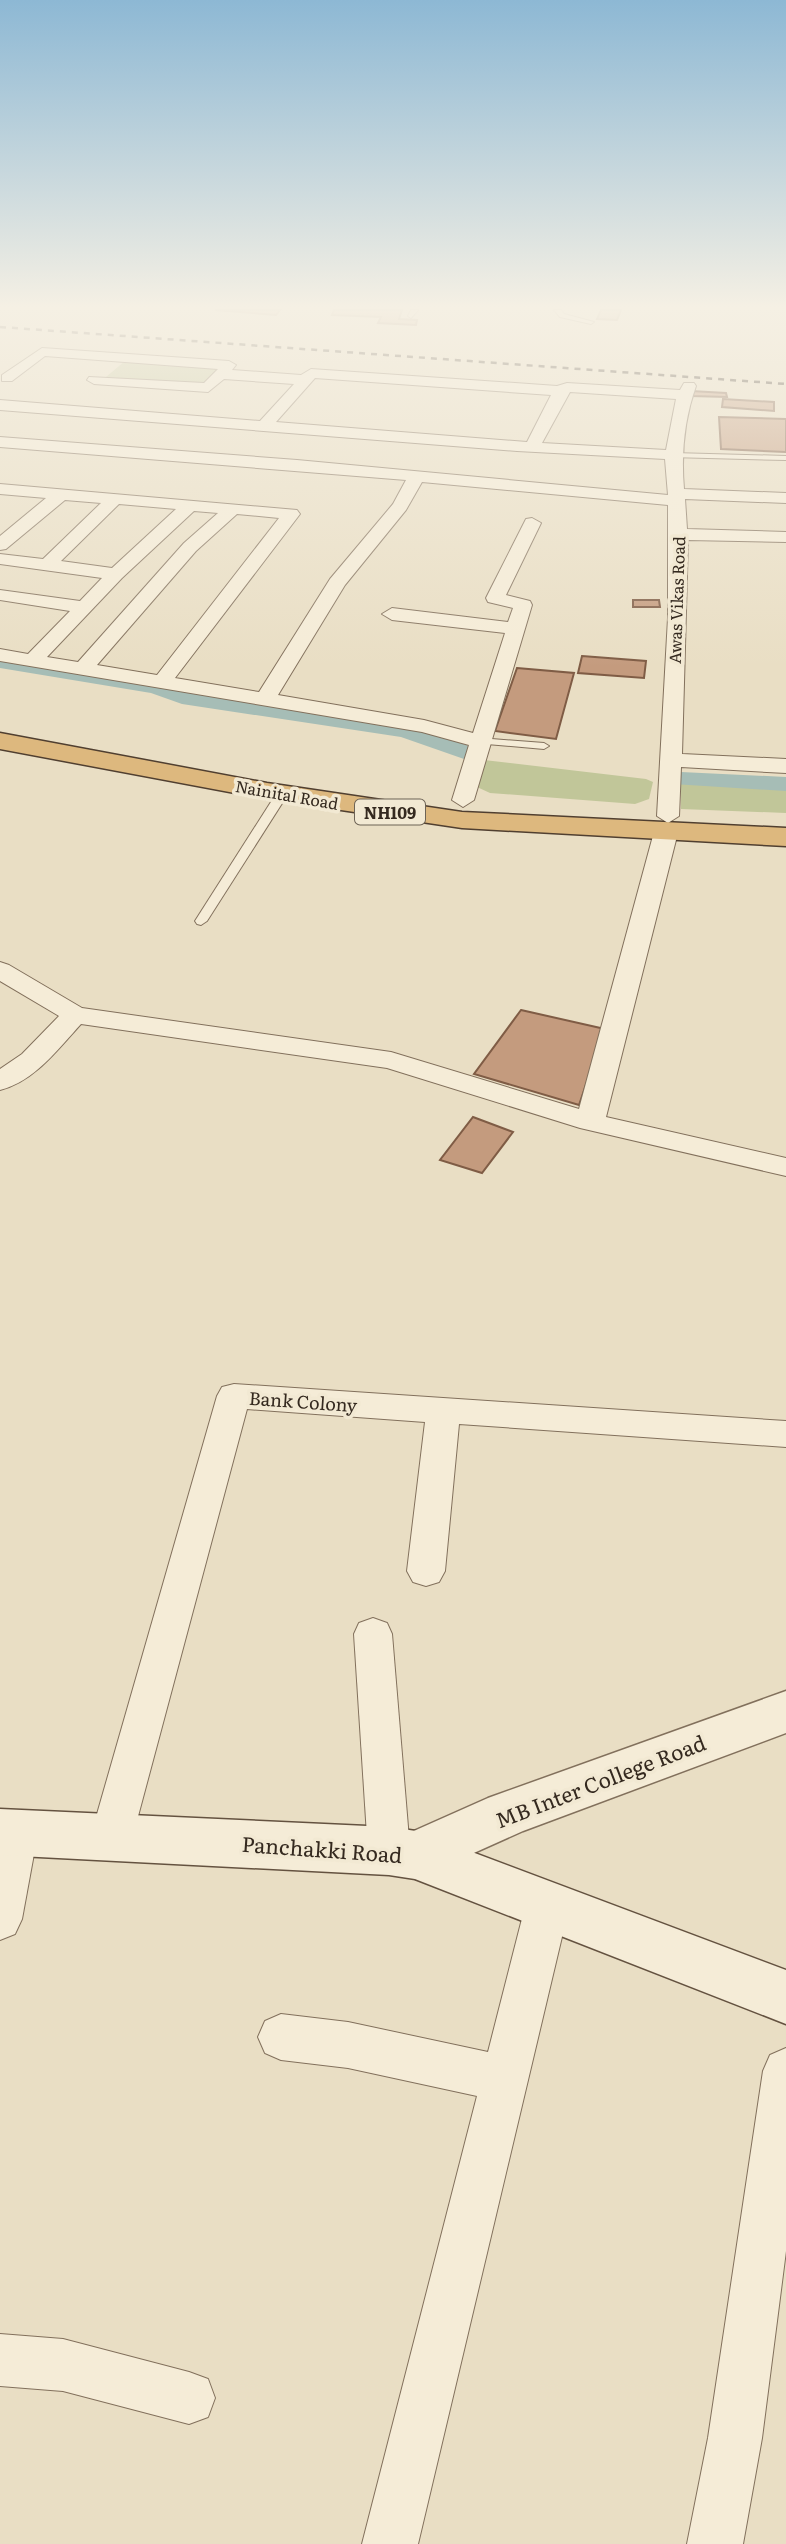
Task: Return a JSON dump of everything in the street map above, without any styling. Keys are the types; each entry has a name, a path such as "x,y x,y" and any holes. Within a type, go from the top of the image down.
{"highway":[{"name":"Nainital Road","path":"1,739 282,794 460,810 667,824 786,837"},
{"name":"Nainital Road","path":"1,739 302,780 460,810"},
{"name":"Nainital Road","path":"667,824 786,821"}],"main road":[{"name":"MB Inter College Road","path":"403,1853 786,1712"},
{"name":"Panchakki Road","path":"8,1832 112,1835 403,1853 548,1903 786,1997"}],"street":[{"path":"8,443 28,429"},
{"path":"129,453 154,429"},
{"path":"310,429 532,447 673,455"},
{"path":"532,447 541,429"},
{"name":"Awas Vikas Road","path":"590,1122 667,824 679,534 673,455 679,429"},
{"path":"358,489 362,472 386,435"},
{"path":"8,443 129,453 182,463 362,472 676,498 786,498"},
{"path":"265,700 337,583 400,506 416,477"},
{"path":"457,499 468,481"},
{"path":"0,489 290,514 249,571 202,626 163,681"},
{"path":"0,545 60,495"},
{"path":"47,565 115,499"},
{"path":"33,660 116,574 189,506"},
{"path":"84,668 190,547 233,509"},
{"path":"460,810 479,741 523,605 495,598 532,523"},
{"path":"679,534 786,537"},
{"path":"0,559 116,574"},
{"path":"1,594 84,607"},
{"path":"438,619 447,598"},
{"path":"392,614 514,628"},
{"path":"0,655 424,726 479,741"},
{"path":"671,760 786,766"},
{"path":"0,970 75,1015 391,1060 590,1122 786,1167"},
{"path":"0,1082 32,1060 75,1015"},
{"name":"Bank Colony","path":"112,1835 234,1396 786,1434"},
{"path":"426,1572 443,1410"},
{"path":"373,1634 403,1853"},
{"path":"0,1919 8,1832"},
{"path":"390,2544 548,1903"},
{"path":"281,2037 348,2045 505,2079"},
{"path":"715,2544 735,2438 786,2071"},
{"path":"0,2360 63,2365 189,2398"}],"lane":[{"path":"673,455 786,458"},
{"path":"479,741 544,746"},
{"path":"201,921 282,794"}],"green space":[{"path":"484,760 653,782 649,799 635,804 490,793 477,787"},
{"path":"681,783 786,788 786,813 681,809"}],"building":[{"path":"720,429 786,429 786,452 721,449"},
{"path":"633,600 659,600 660,607 633,607"},
{"path":"582,656 646,661 644,678 578,673"},
{"path":"517,668 574,673 556,739 495,731"},
{"path":"521,1010 605,1029 579,1105 474,1074"},
{"path":"473,1117 513,1132 482,1173 440,1160"}],"waterway":[{"path":"0,662 156,687 182,697 405,731 464,752"},
{"path":"681,779 786,784"}]}
